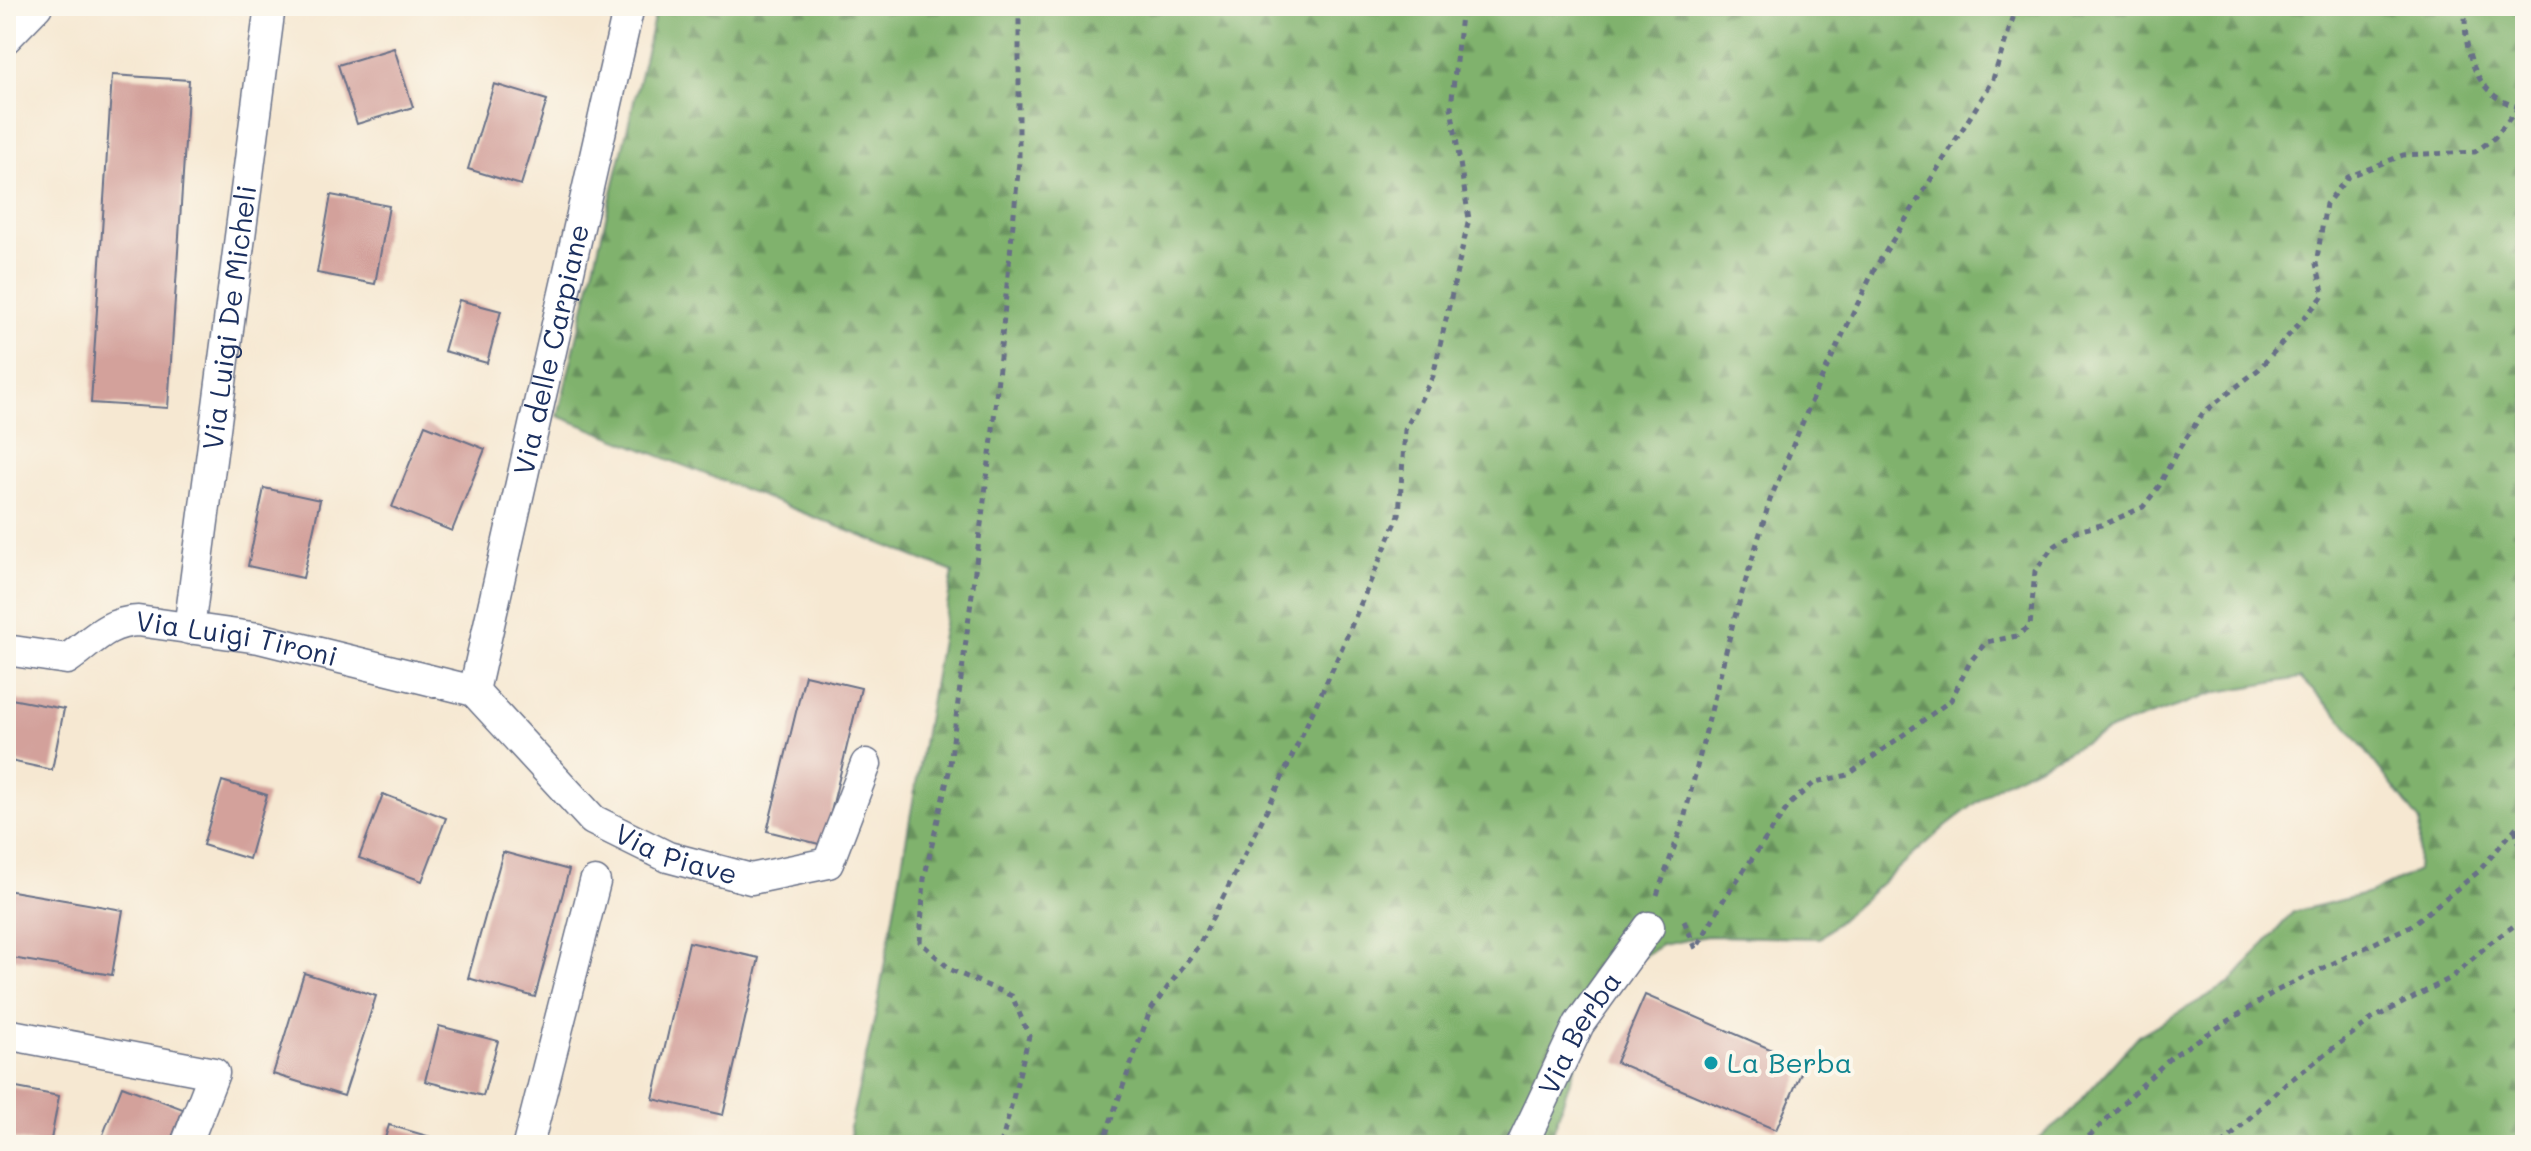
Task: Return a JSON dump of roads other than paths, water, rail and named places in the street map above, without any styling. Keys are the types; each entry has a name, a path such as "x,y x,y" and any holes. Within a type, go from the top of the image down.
{"street":[{"path":"6,38 37,6"},
{"name":"Via Luigi De Micheli","path":"189,629 270,6"},
{"name":"Via delle Carpiane","path":"474,691 629,6"},
{"name":"Via Luigi Tironi","path":"6,650 67,659 105,628 122,621 138,621 259,638 474,691"},
{"name":"Via Piave","path":"474,691 593,820 668,857 751,879 828,863 866,764"},
{"path":"528,1145 595,882"},
{"name":"Via Berba","path":"1522,1145 1579,1024 1649,927"},
{"path":"6,1034 214,1073 186,1145"}],"place":[{"name":"La Berba","path":"1711,1063"}]}
